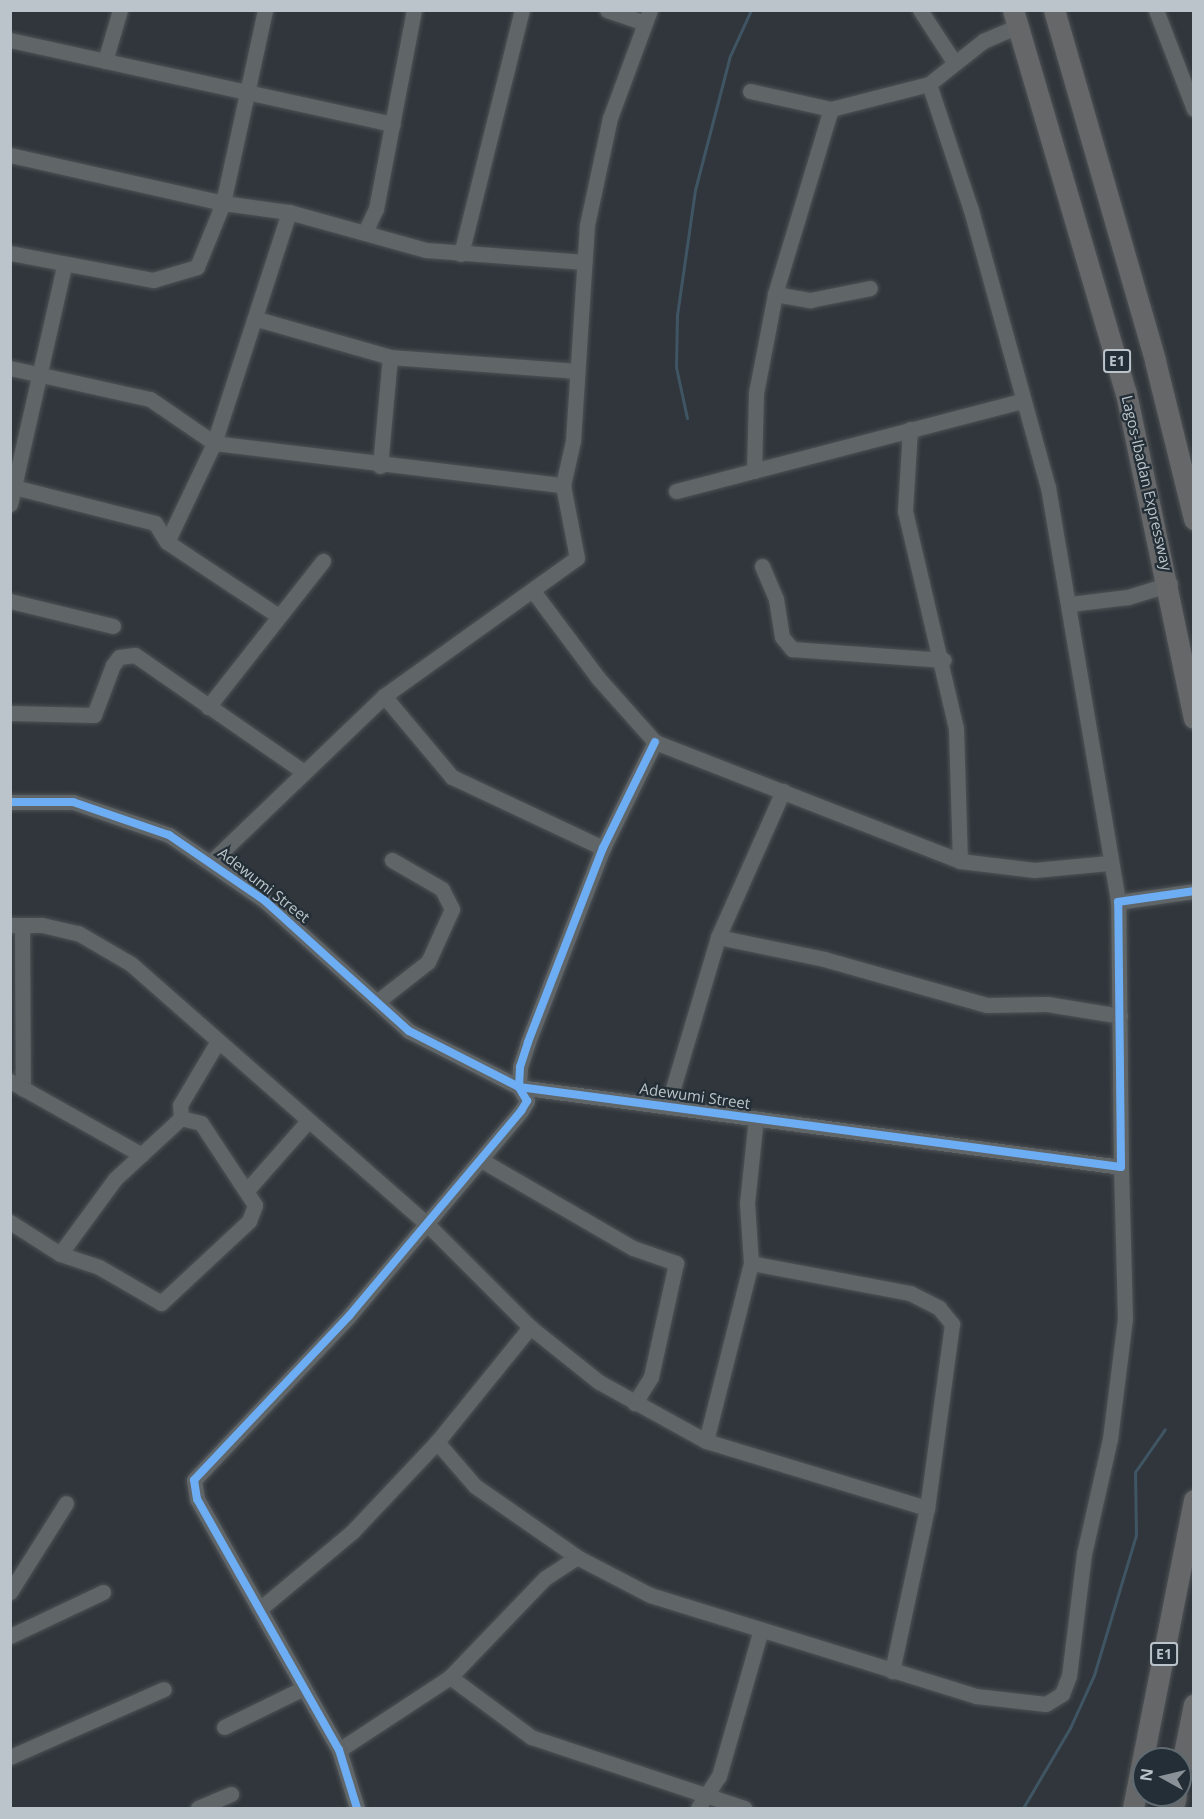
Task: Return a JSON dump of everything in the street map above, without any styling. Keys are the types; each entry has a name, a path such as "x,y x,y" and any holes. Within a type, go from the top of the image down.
{"highway":[{"name":"E1","path":"1054,10 1155,362 1194,519"},
{"name":"Lagos-Ibadan Expressway","path":"1016,18 1126,393 1170,584 1194,718"},
{"name":"E1","path":"1133,1809 1194,1500"},
{"path":"1185,1747 1194,1704"}],"street":[{"path":"105,61 120,10"},
{"path":"10,253 64,266 153,280 183,274 196,267 223,203 265,10"},
{"path":"366,230 376,209 414,10"},
{"path":"461,254 522,10"},
{"path":"213,860 384,696 577,558 563,485 577,371 592,192 610,118 648,16 607,10"},
{"path":"920,10 954,62"},
{"path":"1156,10 1194,109"},
{"path":"750,91 831,109 929,84 954,62 1016,18"},
{"path":"10,40 248,90 393,124"},
{"path":"437,1442 476,1486 577,1557 650,1595 892,1671 1032,1707 1062,1694 1110,1439 1125,1319 1118,902 1109,863 1071,604 1048,487 1021,401 971,210 929,84"},
{"path":"754,471 756,393 775,294 831,109"},
{"path":"10,154 223,203 289,212 366,230 398,244 461,254 585,262"},
{"path":"167,542 214,443 257,319 289,212"},
{"path":"10,504 36,375 64,266"},
{"path":"775,294 810,300 870,288"},
{"path":"257,319 390,357 577,371"},
{"path":"380,466 390,357"},
{"path":"10,368 150,399 214,443 380,466 563,485"},
{"path":"676,491 1021,401"},
{"path":"909,429 905,511 944,660 956,728 960,861"},
{"path":"13,487 139,516 162,527 167,542 277,615"},
{"path":"208,707 277,615 323,561"},
{"path":"762,566 776,599 782,638 792,649 944,660"},
{"path":"1071,604 1128,597 1170,584"},
{"path":"533,591 598,678 655,742 960,861 1034,870 1109,863"},
{"path":"10,601 113,626"},
{"path":"10,713 94,716 113,665 126,655 135,655 304,772"},
{"path":"384,696 452,777 603,848"},
{"path":"357,1809 339,1750 303,1689 261,1608 197,1499 194,1480 349,1316 521,1112 527,1101 519,1087 528,1042 603,848 655,742"},
{"path":"668,1105 718,938 783,791"},
{"name":"Adewumi Street","path":"10,802 73,802 104,809 213,860 437,1049 519,1087 1122,1167"},
{"path":"378,1001 428,962 452,909 442,889 392,860"},
{"path":"1118,902 1194,891"},
{"path":"142,1155 17,1085 16,925 78,933 110,948 427,1224 530,1327 635,1403 706,1441 927,1508"},
{"path":"718,938 824,959 987,1005 1047,1004 1120,1016"},
{"path":"181,1118 180,1105 218,1041"},
{"path":"60,1254 115,1179 181,1118"},
{"path":"10,1222 60,1254 99,1267 161,1303 249,1221 255,1210 248,1190 201,1123 181,1118"},
{"path":"706,1441 751,1263 747,1203 756,1118"},
{"path":"248,1190 308,1121"},
{"path":"481,1160 633,1248 676,1263 651,1377 635,1403"},
{"path":"751,1263 910,1293 948,1316 951,1337 927,1508 892,1671"},
{"path":"261,1608 352,1531 437,1442 530,1327"},
{"path":"10,1592 66,1503"},
{"path":"339,1750 450,1677 545,1578 577,1557"},
{"path":"10,1636 103,1592"},
{"path":"702,1803 739,1714 761,1630"},
{"path":"450,1677 531,1737 702,1803 744,1809"},
{"path":"10,1757 164,1689"},
{"path":"224,1727 303,1689"},
{"path":"198,1809 231,1794"}],"waterway":[{"path":"687,418 676,367 677,315 695,190 730,56 751,10"},
{"path":"1023,1808 1070,1728 1094,1675 1136,1535 1135,1472 1165,1429"}],"cycle path":[{"path":"357,1808 339,1750 197,1499 194,1480 349,1316 521,1111 527,1101 519,1087 520,1067 528,1042 603,848 655,742"},
{"path":"10,802 73,802 169,835 264,900 409,1031 519,1087 1121,1167 1118,902 1194,891"}]}
